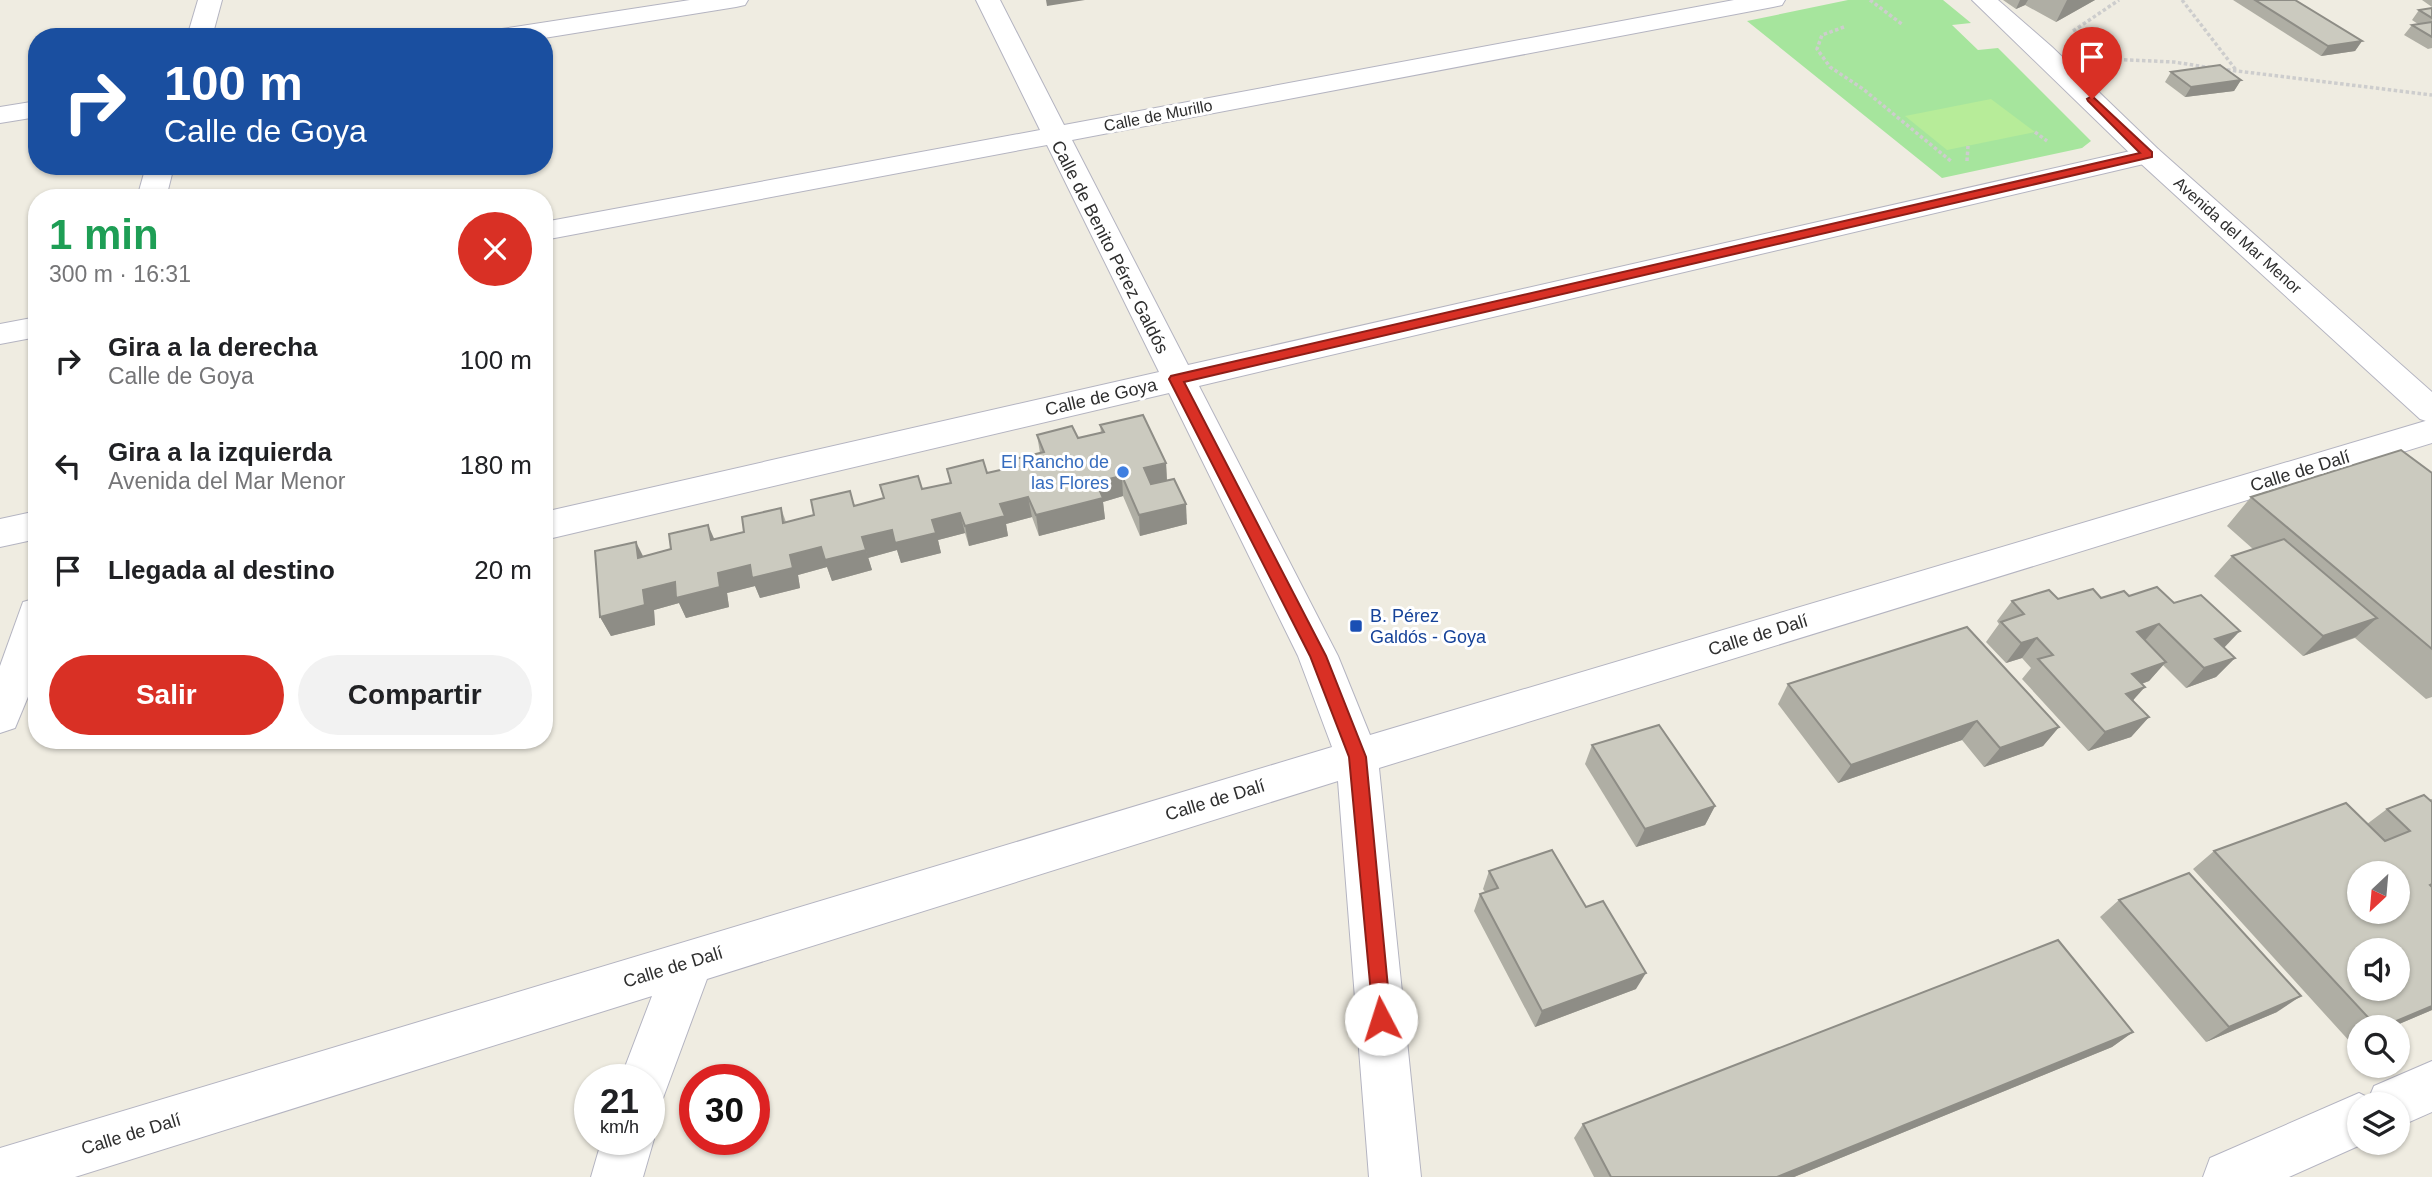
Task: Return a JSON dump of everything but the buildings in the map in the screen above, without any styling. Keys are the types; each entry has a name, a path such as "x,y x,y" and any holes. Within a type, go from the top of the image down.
{"street":[{"path":"202,28 210,0"},
{"path":"553,29 736,0"},
{"name":"Calle de Benito Pérez Galdós","path":"988,0 1176,379 1318,656 1357,757 1395,1177"},
{"name":"Calle de Murillo","path":"553,229 1773,0"},
{"name":"Avenida del Mar Menor","path":"1984,0 2049,57 2148,155 2432,411"},
{"path":"0,115 28,111"},
{"name":"Calle de Goya","path":"553,524 2148,155"},
{"path":"0,334 28,329"},
{"name":"Calle de Dalí","path":"0,1174 1357,757 2432,431"},
{"path":"0,533 28,528"},
{"path":"0,716 28,648"},
{"path":"651,1064 689,962"},
{"path":"2410,1096 2432,1086"},
{"path":"2229,1177 2347,1124"},
{"path":"617,1177 623,1155"}],"path":[{"path":"1870,0 1903,25"},
{"path":"2049,57 2119,0"},
{"path":"2182,0 2237,71"},
{"path":"1844,27 1822,34 1816,49 1830,66 1863,89 1957,167"},
{"path":"2049,57 2174,62 2432,95"},
{"path":"1966,173 1968,146"}],"green space":[{"path":"1848,0 1943,0 1971,23 1952,25 1978,50 1998,48 2091,141 2082,148 1942,178 1747,21"},
{"path":"1991,99 2035,132 1947,150 1905,116"}],"place":[{"name":"El Rancho de las Flores","path":"1123,472"},
{"name":"B. Pérez Galdós - Goya","path":"1356,626"}],"route":[{"path":"1381,1019 1357,757 1318,656 1176,379 2148,155 2092,99"}]}
